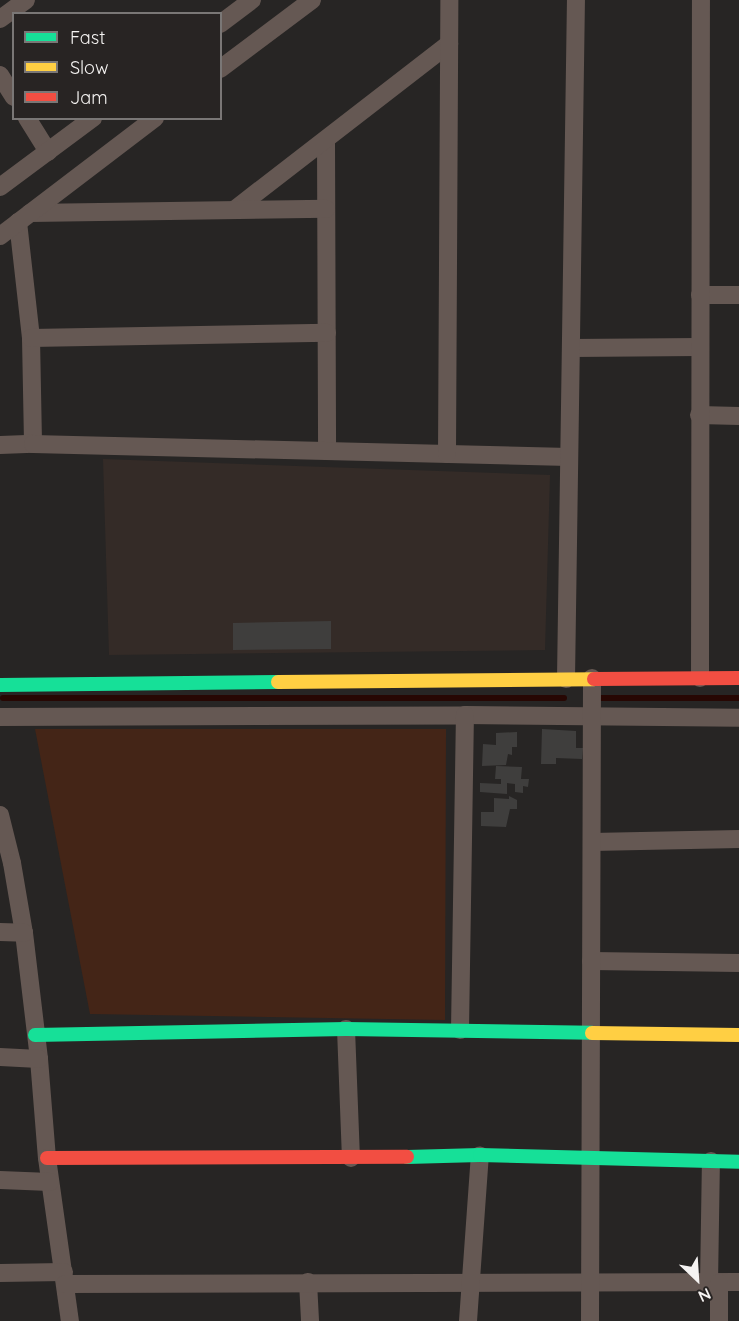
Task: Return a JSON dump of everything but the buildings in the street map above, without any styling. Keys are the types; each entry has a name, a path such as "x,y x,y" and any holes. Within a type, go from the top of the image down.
{"street":[{"path":"0,19 26,0"},
{"path":"222,22 252,0"},
{"path":"222,68 312,0"},
{"path":"447,454 449,0"},
{"path":"566,679 576,0"},
{"path":"700,678 701,0"},
{"path":"234,210 449,44"},
{"path":"0,75 12,94"},
{"path":"28,120 48,152"},
{"path":"0,187 90,120"},
{"path":"1,234 152,120"},
{"path":"326,141 327,451"},
{"path":"24,217 326,209"},
{"path":"24,217 31,338 33,444"},
{"path":"700,295 739,295"},
{"path":"31,338 327,333"},
{"path":"572,348 699,347"},
{"path":"699,415 739,416"},
{"path":"0,445 569,457"},
{"path":"590,1321 592,678"},
{"path":"0,685 739,678"},
{"path":"460,1030 465,715"},
{"path":"0,717 465,715 739,718"},
{"path":"0,814 24,933 39,1059 47,1158 70,1321"},
{"path":"592,842 739,839"},
{"path":"0,932 24,933"},
{"path":"591,961 739,963"},
{"path":"346,1029 351,1158"},
{"path":"35,1035 346,1029 739,1035"},
{"path":"0,1058 39,1059"},
{"path":"468,1321 480,1155"},
{"path":"47,1158 351,1158 480,1155 739,1162"},
{"path":"711,1161 714,1283 719,1321"},
{"path":"0,1180 50,1182"},
{"path":"0,1273 64,1278 308,1282 591,1285 739,1282"},
{"path":"308,1282 310,1321"}],"shaded area":[{"path":"103,459 550,475 545,650 109,655"},
{"path":"35,729 446,729 445,1020 90,1014"}],"waterway":[{"path":"3,698 564,698"},
{"path":"600,698 739,698"}],"traffic: fast":[{"path":"0,685 278,682"},
{"path":"35,1035 346,1029 592,1033"},
{"path":"407,1157 480,1155 739,1162"}],"traffic: slow":[{"path":"278,682 594,679"},
{"path":"592,1033 739,1035"}],"traffic: jam":[{"path":"594,679 739,678"},
{"path":"47,1158 407,1157"}]}
